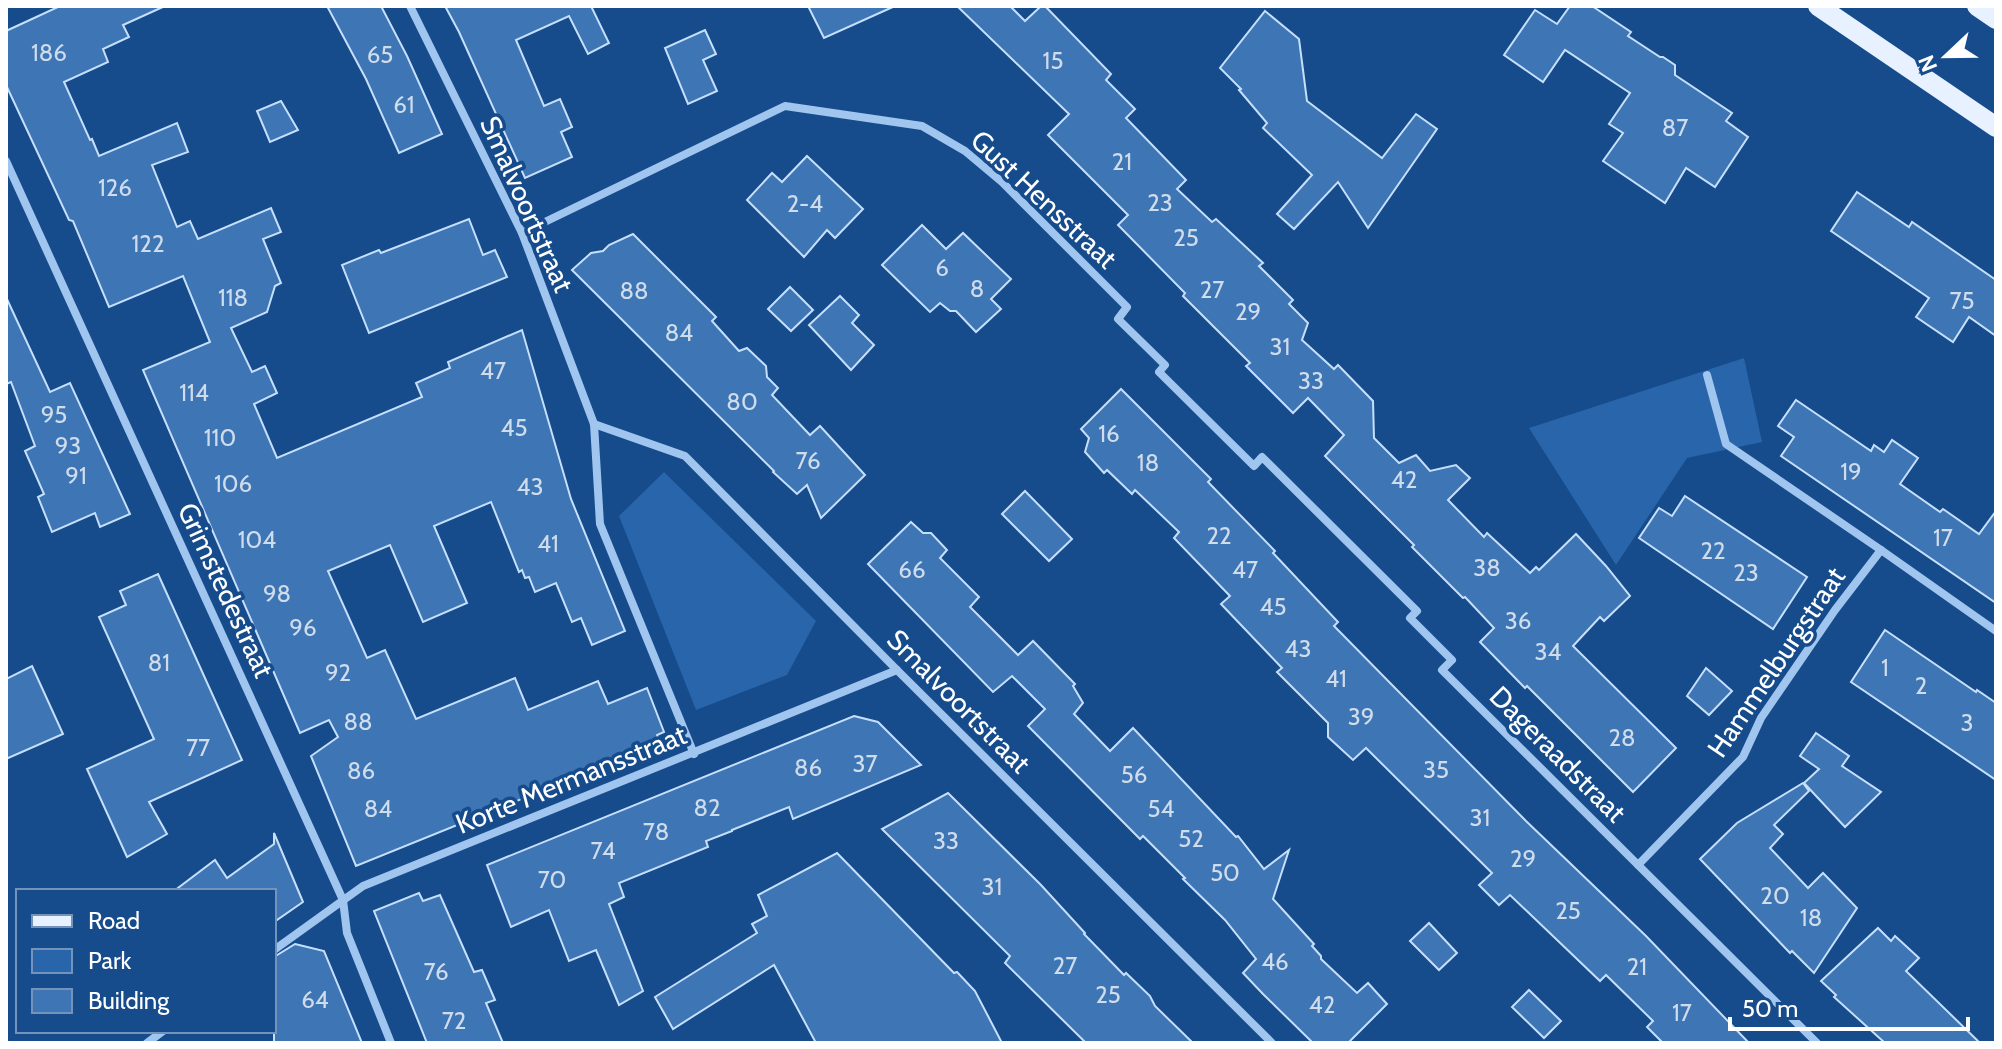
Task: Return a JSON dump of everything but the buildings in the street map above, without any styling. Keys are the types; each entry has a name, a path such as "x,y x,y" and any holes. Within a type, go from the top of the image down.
{"main road":[{"path":"1818,6 1996,127"},
{"path":"1977,6 1996,19"}],"street":[{"name":"Smalvoortstraat","path":"410,6 522,233 594,424 600,524 694,754"},
{"name":"Gust Hensstraat","path":"522,233 785,106 922,126 965,151 1002,182 1127,307 1118,319 1165,365 1159,372 1254,466 1262,457 1302,496"},
{"name":"Grimstedestraat","path":"6,161 343,900 347,933 391,1043"},
{"name":"Hammelburgstraat","path":"1707,375 1726,444 1996,631"},
{"name":"Smalvoortstraat","path":"594,424 685,456 1272,1043"},
{"name":"Dageraadstraat","path":"1302,496 1417,611 1410,618 1452,660 1442,670 1817,1043"},
{"name":"Hammelburgstraat","path":"1638,865 1743,757 1761,718 1835,610 1881,550"},
{"name":"Korte Mermansstraat","path":"276,949 363,886 897,670"}],"green space":[{"path":"1744,358 1762,442 1687,458 1616,565 1529,428"},
{"path":"664,472 816,621 787,675 696,710 619,516"}]}
